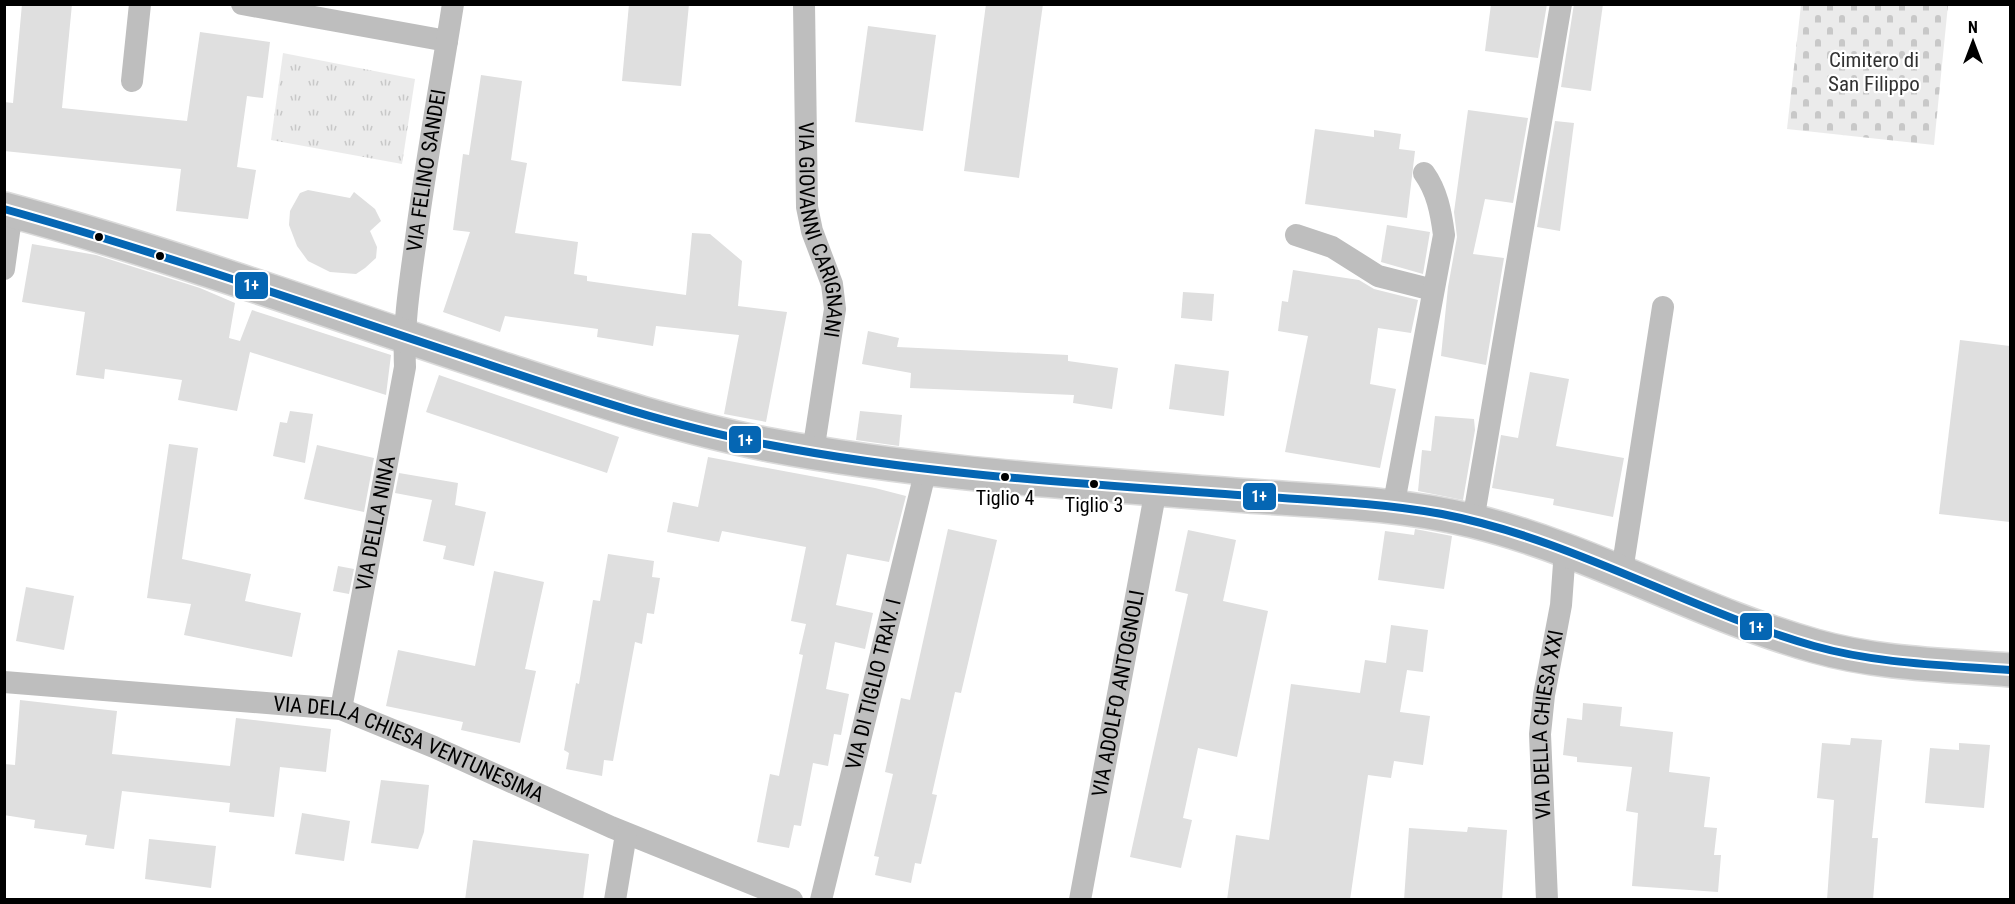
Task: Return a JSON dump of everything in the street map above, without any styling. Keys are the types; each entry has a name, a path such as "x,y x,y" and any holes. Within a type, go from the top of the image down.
{"main road":[{"path":"8,210 672,422 813,452 926,469 1393,508 1473,521 1565,550 1777,634 1831,651 1898,662 2010,670"}],"street":[{"path":"132,81 140,4"},
{"path":"242,4 447,41"},
{"name":"VIA FELINO SANDEI","path":"404,336 426,166 453,4"},
{"name":"VIA GIOVANNI CARIGNANI","path":"804,4 807,207 812,231 832,284 835,309 813,452"},
{"path":"1473,521 1561,4"},
{"path":"1393,508 1443,235 1441,211 1432,183 1424,173"},
{"path":"4,269 8,210"},
{"path":"1296,235 1332,247 1378,276 1433,290"},
{"path":"1622,571 1663,307"},
{"name":"VIA DELLA NINA","path":"341,709 405,367 404,336"},
{"name":"VIA DI TIGLIO TRAV. I","path":"821,900 926,469"},
{"name":"VIA ADOLFO ANTOGNOLI","path":"1080,900 1156,489"},
{"name":"VIA DELLA CHIESA XXI","path":"1547,900 1540,734 1561,606 1565,550"},
{"name":"VIA DELLA CHIESA VENTUNESIMA","path":"4,682 341,709 434,747 626,834 792,900"},
{"path":"615,900 626,834"}],"green space":[{"name":"Cimitero di San Filippo","path":"1801,5 1948,5 1934,145 1787,129"},
{"path":"283,53 415,79 402,164 271,140"}],"building":[{"path":"22,4 72,4 62,108 187,121 200,32 270,42 263,98 247,96 237,167 256,170 248,219 176,211 181,169 4,151 4,102 13,103"},
{"path":"629,4 689,4 681,86 622,81"},
{"path":"986,4 1043,4 1019,178 964,171"},
{"path":"1491,4 1547,4 1538,58 1485,51"},
{"path":"1574,4 1603,4 1591,91 1561,87"},
{"path":"868,26 936,35 923,131 855,122"},
{"path":"481,75 522,81 511,160 527,163 515,233 578,242 574,274 587,276 587,281 686,295 692,233 710,234 742,261 738,306 787,312 766,422 724,414 739,335 656,326 653,346 597,337 598,329 505,316 500,332 443,312 470,232 453,230 463,154 469,155"},
{"path":"1468,110 1528,118 1513,203 1485,199 1473,254 1504,258 1486,365 1441,356 1448,287 1457,237 1454,212"},
{"path":"1555,121 1574,123 1560,231 1537,227"},
{"path":"1315,129 1374,137 1374,130 1401,134 1399,149 1415,151 1407,218 1305,204"},
{"path":"308,190 350,198 354,192 375,209 381,221 370,231 377,247 376,258 356,274 330,272 308,261 297,246 289,225 290,211 300,193"},
{"path":"1387,225 1430,232 1423,274 1381,262"},
{"path":"32,244 96,255 200,288 235,303 229,338 240,341 252,310 391,355 386,395 250,352 237,411 178,400 182,380 105,369 104,379 76,375 85,312 22,302"},
{"path":"1293,270 1359,280 1374,289 1418,300 1411,333 1378,328 1370,384 1396,389 1380,468 1285,452 1308,336 1278,331 1282,301 1288,302"},
{"path":"1183,292 1214,294 1212,321 1181,318"},
{"path":"868,331 899,338 897,347 1068,355 1068,361 1118,368 1112,409 1073,403 1074,395 910,388 911,373 862,364"},
{"path":"1960,340 2010,346 2010,522 1939,514"},
{"path":"1175,364 1229,371 1224,416 1169,409"},
{"path":"1530,372 1569,379 1556,446 1624,458 1613,517 1553,505 1554,499 1492,488 1501,435 1518,438"},
{"path":"439,375 619,437 607,473 426,412"},
{"path":"290,411 313,414 305,463 273,456 280,422 287,423"},
{"path":"860,411 902,415 899,446 856,440"},
{"path":"1435,416 1474,419 1475,430 1463,500 1418,491 1422,450 1431,451"},
{"path":"169,444 198,448 182,559 251,574 245,601 301,613 292,657 184,635 191,604 147,598"},
{"path":"317,445 374,458 364,512 304,499"},
{"path":"708,457 875,488 906,496 889,562 847,554 836,605 873,613 865,649 835,642 826,689 849,694 841,735 834,734 828,766 813,763 801,826 794,825 789,848 757,842 770,774 779,776 803,655 799,654 806,624 791,621 806,547 722,531 719,542 667,532 673,502 698,507"},
{"path":"399,473 458,483 455,505 486,512 474,566 443,559 446,546 423,541 432,500 395,493"},
{"path":"948,529 997,540 961,693 955,692 932,794 937,795 921,864 915,863 911,883 875,875 879,857 874,856 893,774 885,772 901,698 910,700"},
{"path":"1415,529 1452,536 1444,589 1378,580 1385,531 1414,535"},
{"path":"1188,530 1236,540 1223,601 1268,611 1237,757 1198,748 1183,818 1192,820 1181,868 1130,857 1188,594 1175,591"},
{"path":"608,554 654,561 652,577 660,578 654,614 647,613 642,644 635,642 613,761 604,760 602,776 566,769 569,753 564,750 576,683 579,684 593,600 600,601"},
{"path":"338,566 354,569 349,594 333,591"},
{"path":"494,571 544,582 525,669 536,671 520,743 461,730 463,722 386,706 398,650 475,666"},
{"path":"26,587 74,596 64,650 16,641"},
{"path":"1391,625 1428,630 1423,672 1407,670 1400,712 1430,716 1423,765 1394,761 1391,778 1368,775 1350,900 1227,900 1236,835 1269,840 1291,684 1360,693 1365,660 1386,663"},
{"path":"20,700 117,711 112,754 230,766 236,718 331,729 326,772 280,767 274,817 229,812 230,803 122,791 114,849 85,845 87,835 34,828 35,820 4,815 4,764 15,765"},
{"path":"1583,703 1622,707 1620,726 1673,732 1669,772 1710,777 1704,827 1717,828 1714,855 1721,855 1718,892 1632,886 1638,813 1626,811 1632,767 1577,762 1577,757 1563,755 1567,718 1582,720"},
{"path":"1851,738 1882,740 1872,838 1878,838 1873,900 1827,900 1834,800 1817,798 1822,743 1850,745"},
{"path":"1959,743 1990,745 1984,808 1925,803 1930,748 1959,750"},
{"path":"381,780 429,785 424,832 418,849 371,843"},
{"path":"302,813 350,821 344,861 295,854"},
{"path":"1468,827 1507,830 1502,900 1404,900 1409,828 1467,832"},
{"path":"149,839 216,846 211,888 145,879"},
{"path":"473,840 589,854 583,900 465,900"}],"transit line":[{"name":"1+","path":"4,209 176,261 537,381 730,437 826,455 940,470 1361,504 1442,514 1490,525 1537,540 1721,614 1814,646 1862,657 2010,670"}],"place":[{"name":"Tiglio 4","path":"1005,477"},
{"name":"Tiglio 3","path":"1094,484"}]}
